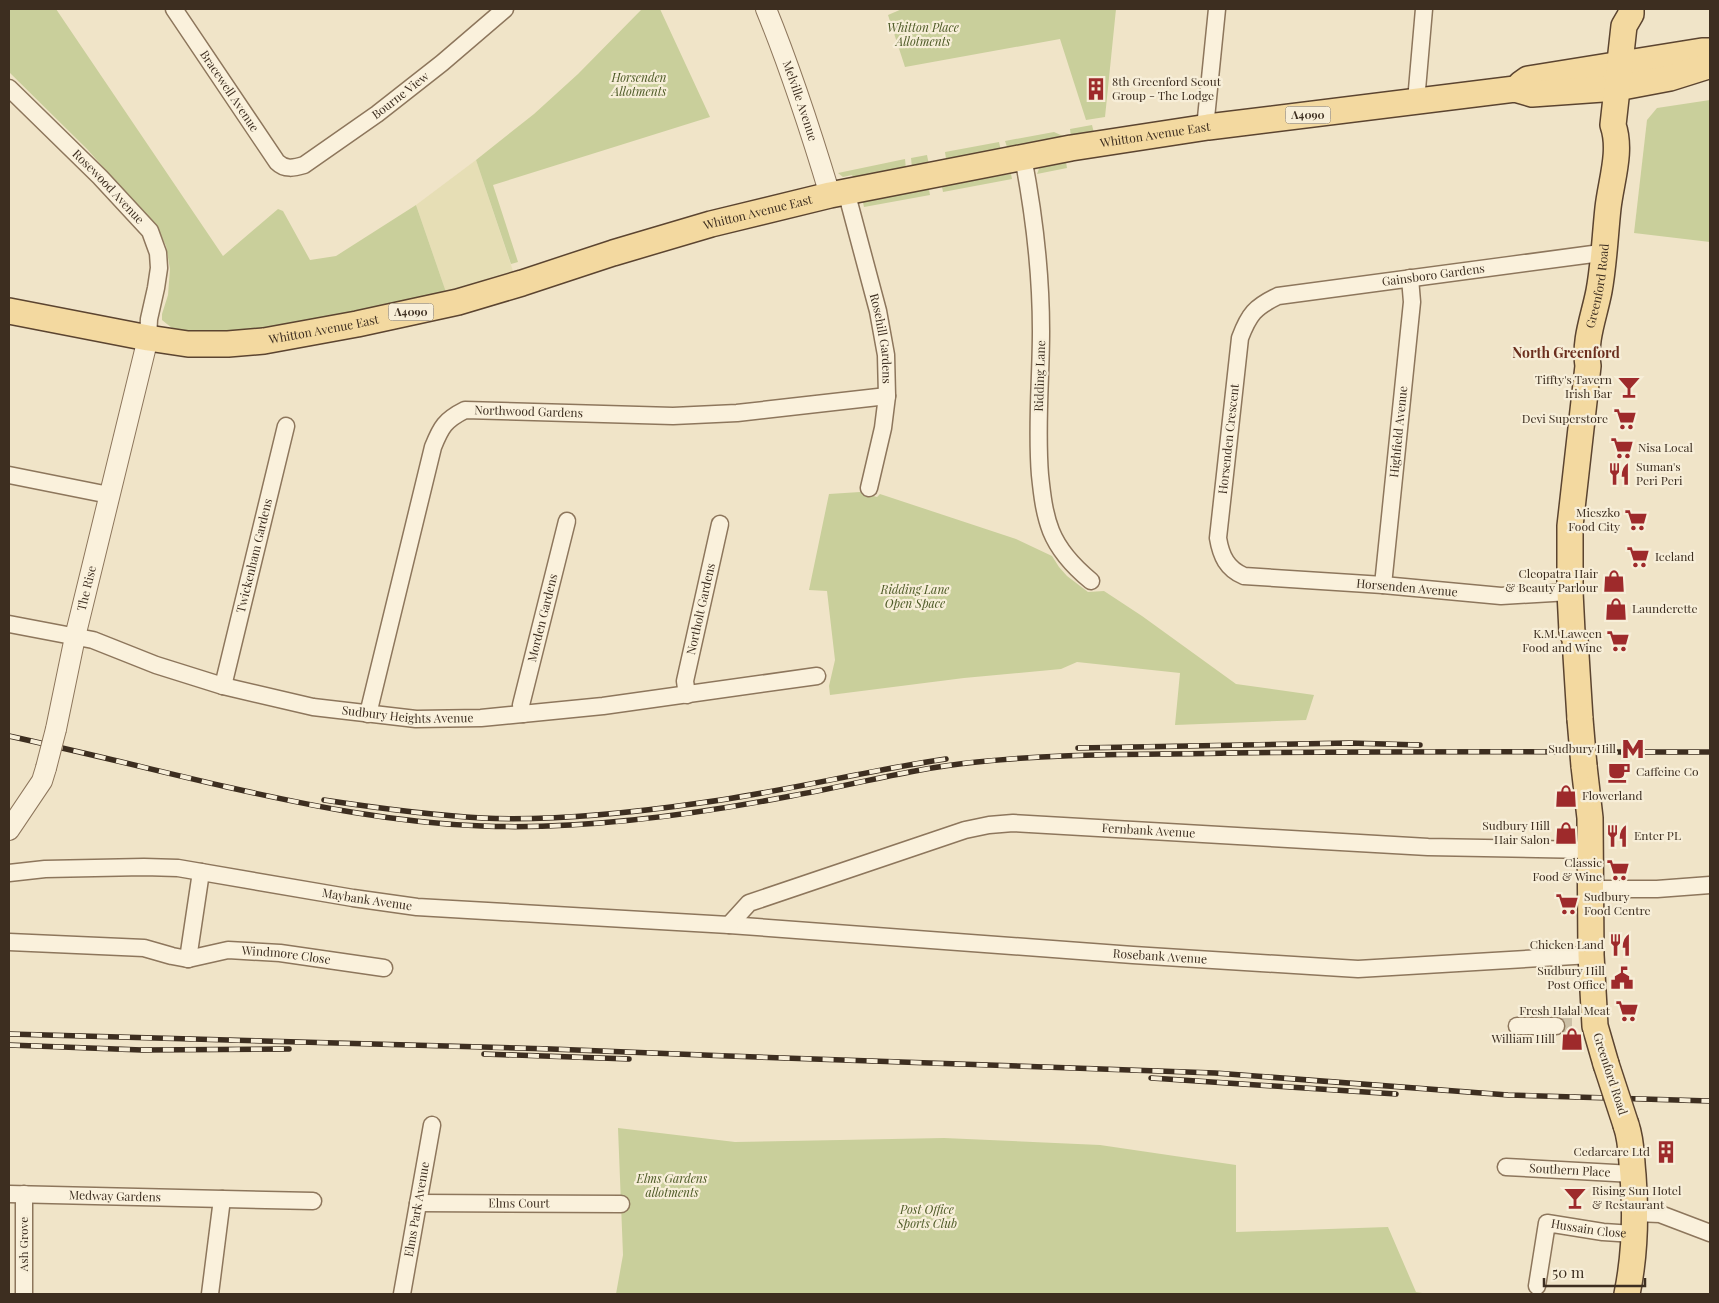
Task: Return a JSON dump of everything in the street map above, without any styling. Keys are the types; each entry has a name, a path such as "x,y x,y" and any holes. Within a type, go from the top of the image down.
{"main road":[{"name":"Greenford Road","path":"1627,1294 1634,1224 1632,1154 1626,1125 1606,1064 1586,1026 1591,956 1589,807 1580,719 1576,647 1572,632 1570,526 1588,366 1586,354 1589,331 1599,291 1617,137 1624,125 1624,26 1631,11"},
{"name":"A4090","path":"1624,75 1702,51 1710,51"},
{"name":"A4090","path":"1624,75 1670,78 1705,67 1710,63"},
{"name":"Whitton Avenue East","path":"9,311 188,344 228,344 264,341 357,324 458,302 522,284 613,253 711,224 838,193 1071,148 1208,127 1515,89 1528,79 1588,71 1624,75"}],"street":[{"name":"Bourne View","path":"288,168 293,169 304,165 377,114 442,63 504,9"},
{"name":"Melville Avenue","path":"766,9 838,193"},
{"path":"1208,127 1206,118 1207,105 1218,9"},
{"path":"1416,101 1424,9"},
{"name":"Bracewell Avenue","path":"179,10 277,162 281,166 288,168"},
{"name":"Rosewood Avenue","path":"9,88 100,177 150,231 158,253 159,268 149,319 148,338"},
{"name":"Ridding Lane","path":"1023,157 1040,287 1041,331 1038,445 1045,514 1052,533 1063,552 1076,568 1091,581"},
{"name":"Rosehill Gardens","path":"838,193 878,311 886,355 887,396 883,428 870,488"},
{"name":"Gainsboro Gardens","path":"1266,302 1278,296 1593,254 1603,255"},
{"name":"Highfield Avenue","path":"1382,585 1412,302 1410,278"},
{"name":"Horsenden Crescent","path":"1244,576 1228,566 1220,549 1218,538 1240,338 1246,323 1255,309 1266,302"},
{"name":"The Rise","path":"9,830 42,782 46,768 75,636 148,338"},
{"name":"Northwood Gardens","path":"368,714 433,448 440,429 450,418 465,410 673,416 737,413 887,396"},
{"name":"Twickenham Gardens","path":"223,686 286,426"},
{"path":"9,475 109,495"},
{"name":"Morden Gardens","path":"523,714 521,706 567,521"},
{"name":"Northolt Gardens","path":"687,695 685,681 720,524"},
{"name":"Horsenden Avenue","path":"1244,576 1382,585 1501,596 1570,592"},
{"name":"Sudbury Heights Avenue","path":"9,624 93,640 156,665 223,686 313,707 416,719 482,718 603,706 817,676"},
{"name":"Fernbank Avenue","path":"729,925 749,903 965,830 989,825 1013,823 1102,827 1428,847 1590,850"},
{"name":"Maybank Avenue","path":"9,873 46,869 178,868 417,907 729,925"},
{"path":"188,959 201,872"},
{"path":"1591,889 1657,889 1710,885"},
{"name":"Rosebank Avenue","path":"729,925 1133,955 1358,968 1591,956"},
{"name":"Windmore Close","path":"9,942 144,948 188,959 228,950 280,953 384,968"},
{"path":"1517,1026 1556,1026"},
{"name":"Elms Park Avenue","path":"402,1294 432,1125"},
{"name":"Southern Place","path":"1506,1167 1633,1174"},
{"name":"Medway Gardens","path":"17,1194 313,1201"},
{"name":"Ash Grove","path":"17,1194 24,1294"},
{"path":"210,1294 222,1199"},
{"name":"Elms Court","path":"418,1203 621,1204"},
{"path":"1634,1224 1660,1214 1710,1233"},
{"name":"Hussain Close","path":"1537,1286 1547,1223 1603,1232 1634,1224"}],"shaded area":[{"path":"476,160 514,274 446,292 416,205"}],"green space":[{"path":"9,9 56,9 223,256 278,209 283,211 310,260 336,256 416,205 446,292 269,329 218,335 177,332 162,320 168,295 170,269 166,246 158,229 87,149 9,72"},
{"name":"Horsenden Allotments","path":"642,9 660,9 710,117 493,185 518,262 511,264 476,160 534,114 578,74"},
{"name":"Whitton Place Allotments","path":"902,9 1116,9 1105,117 1086,120 1060,39 905,67 888,15"},
{"path":"1710,100 1710,242 1634,233 1647,120 1657,108"},
{"path":"1092,125 1094,133 1071,138 1070,129"},
{"path":"1054,132 1063,136 1064,139 1008,150 1005,141"},
{"path":"999,142 1001,151 941,161 946,159 945,152"},
{"path":"927,155 929,165 912,168 911,158"},
{"path":"905,159 906,169 855,180 852,175 843,177 838,173"},
{"path":"1066,162 1067,168 1037,174 1040,166"},
{"path":"989,172 990,177 1011,174 1012,179 943,192 941,182"},
{"path":"928,184 930,195 864,207 862,198"},
{"name":"Ridding Lane Open Space","path":"860,492 877,497 880,494 1016,539 1052,556 1067,576 1088,592 1104,591 1236,684 1314,695 1306,720 1175,725 1180,673 1077,662 1061,669 964,678 830,695 829,686 835,660 827,591 809,590 829,494"},
{"name":"Post Office Sports Club","path":"618,1128 735,1142 944,1138 1100,1145 1236,1165 1236,1232 1388,1227 1416,1292 1429,1294 616,1294 623,1255"}],"tunnel":[{"path":"1556,1026 1577,1026"}],"railway":[{"path":"9,736 227,787 322,807 418,821 520,827 559,826 676,815 814,792 930,768 1039,757 1287,752 1710,752"},
{"path":"1078,748 1349,743 1420,745"},
{"path":"324,800 403,811 482,818 508,819 591,815 647,810 731,798 946,759"},
{"path":"9,1034 551,1049 1215,1073 1508,1095 1710,1101"},
{"path":"9,1045 142,1050 289,1049"},
{"path":"484,1054 629,1059"},
{"path":"1151,1078 1396,1094"}],"place":[{"name":"8th Greenford Scout Group - The Lodge","path":"1096,89"},
{"name":"Tiffty's Tavern Irish Bar","path":"1629,387"},
{"name":"Devi Superstore","path":"1625,419"},
{"name":"Nisa Local","path":"1622,448"},
{"name":"Suman's Peri Peri","path":"1619,474"},
{"name":"Mieszko Food City","path":"1636,520"},
{"name":"Iceland","path":"1638,557"},
{"name":"Cleopatra Hair & Beauty Parlour","path":"1614,581"},
{"name":"Launderette","path":"1616,609"},
{"name":"K.M. Laween Food and Wine","path":"1618,641"},
{"name":"Sudbury Hill","path":"1633,749"},
{"name":"Caffeine Co","path":"1619,772"},
{"name":"Flowerland","path":"1566,796"},
{"name":"Sudbury Hill Hair Salon","path":"1566,833"},
{"name":"Enter PL","path":"1617,836"},
{"name":"Classic Food & Wine","path":"1618,870"},
{"name":"Sudbury Food Centre","path":"1567,904"},
{"name":"Chicken Land","path":"1620,945"},
{"name":"Sudbury Hill Post Office","path":"1622,978"},
{"name":"Fresh Halal Meat","path":"1627,1011"},
{"name":"William Hill","path":"1572,1039"},
{"name":"Cedarcare Ltd","path":"1666,1152"},
{"name":"Rising Sun Hotel & Restaurant","path":"1575,1198"}],"district":[{"name":"North Greenford","path":"1566,353"}],"park label":[{"name":"Elms Gardens allotments","path":"672,1186"}]}
